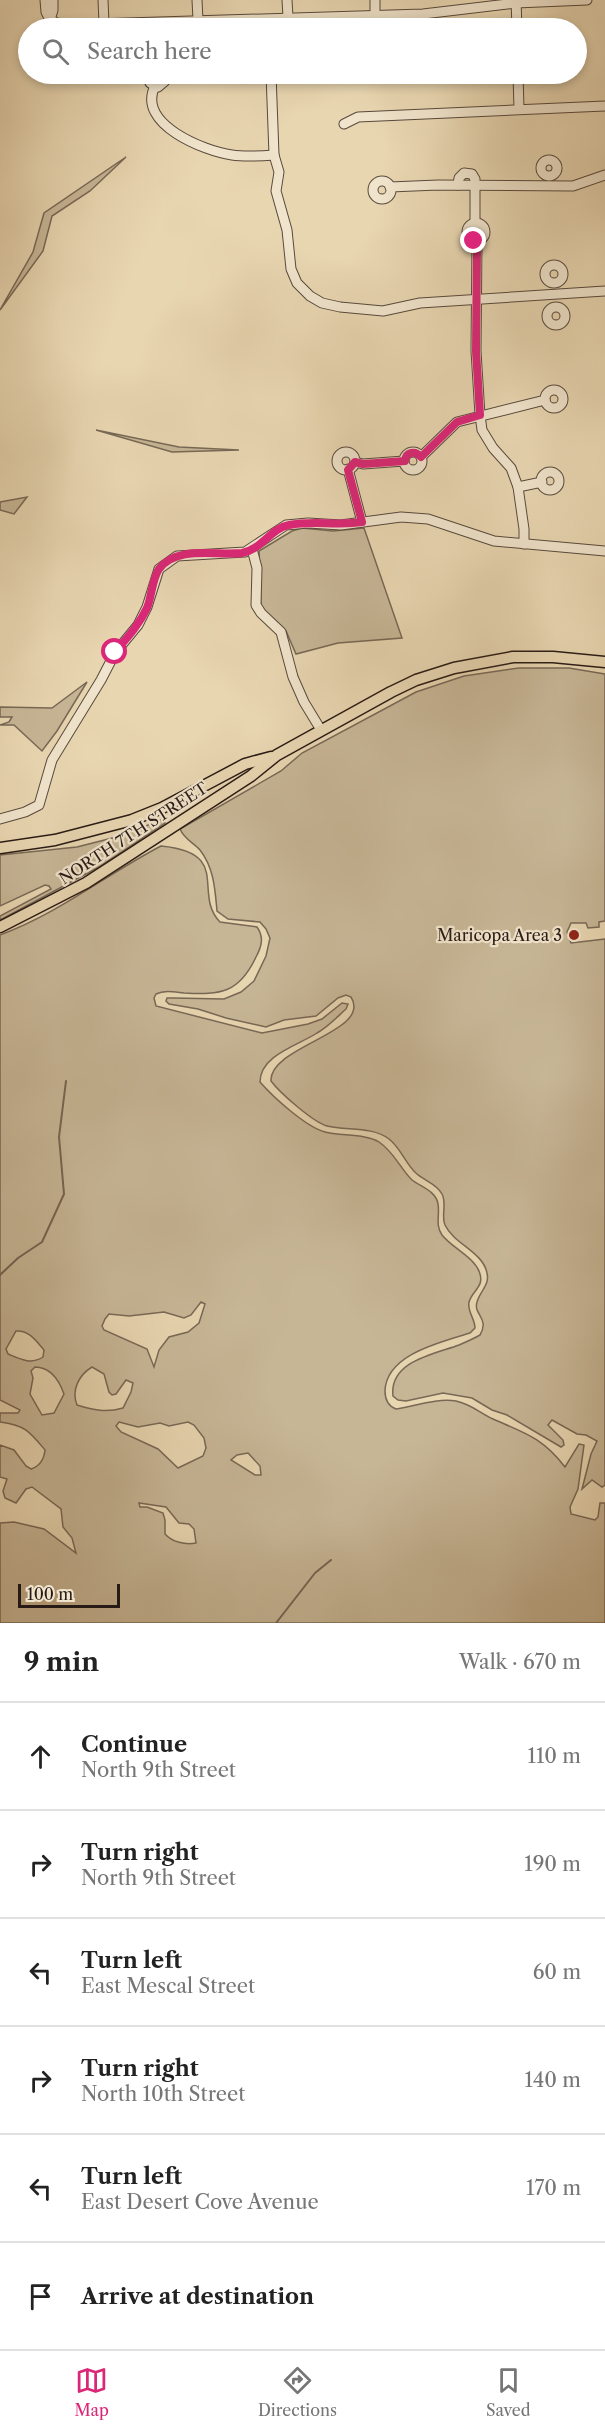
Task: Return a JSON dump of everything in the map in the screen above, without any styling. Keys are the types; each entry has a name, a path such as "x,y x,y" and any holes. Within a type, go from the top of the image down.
{"main road":[{"name":"NORTH 7TH STREET","path":"0,927 86,883 251,776 278,755 391,692 429,675 497,659 527,656 564,657 605,662"},
{"name":"NORTH 7TH STREET","path":"0,848 67,838 132,820 162,808 246,764 278,755"}],"street":[{"path":"45,0 49,18"},
{"path":"51,18 53,0"},
{"path":"103,0 104,18"},
{"path":"197,0 198,18"},
{"path":"287,0 288,17"},
{"path":"375,0 375,15"},
{"path":"258,18 423,14 516,1 587,0"},
{"path":"516,1 517,18"},
{"path":"152,84 155,86 164,84"},
{"path":"271,84 274,155 279,172 276,191 287,230 291,269 303,290 322,303 364,311 383,311 420,303 476,298 510,298 555,288 605,291"},
{"path":"518,84 519,109"},
{"path":"155,86 152,96 154,114 159,122 183,136 204,147 223,153 244,156 274,155"},
{"path":"344,124 358,117 605,106"},
{"path":"390,188 458,185 573,186 605,175"},
{"path":"550,176 551,186"},
{"path":"475,185 475,224 469,228 468,233 470,238 477,241 476,298 482,430 493,448 511,468 518,487 524,544"},
{"path":"555,288 555,308"},
{"path":"362,522 352,466 405,461 406,456 411,453 417,453 421,457 457,422 545,400"},
{"path":"518,487 542,482"},
{"path":"0,819 25,812 39,805 52,760 115,652 138,625 147,607 159,569 177,555 244,552 252,549 286,525 308,523 341,525 401,517 422,518 494,541 605,551"},
{"path":"252,549 257,568 256,605 281,632 293,677 304,702 321,730"}],"shaded area":[{"path":"126,157 90,191 52,216 43,251 0,310 33,252 44,213"},
{"path":"96,430 179,447 239,450 172,452"},
{"path":"27,497 14,514 0,510 0,502"},
{"path":"302,528 333,531 364,528 402,638 338,643 296,654 286,631 261,609 259,551 292,531"},
{"path":"519,668 569,668 605,674 605,921 599,922 599,927 588,928 586,923 571,923 567,932 571,943 605,939 605,1485 602,1487 592,1480 582,1489 591,1454 597,1441 586,1435 577,1434 552,1420 548,1425 563,1440 564,1445 561,1447 507,1415 492,1410 472,1398 443,1393 406,1401 398,1400 393,1396 394,1384 398,1375 406,1367 480,1335 483,1324 476,1306 488,1277 480,1259 455,1238 445,1225 444,1201 440,1191 413,1170 389,1139 375,1132 327,1126 297,1106 271,1081 275,1069 286,1058 348,1020 354,1009 351,997 346,995 338,998 316,1016 284,1020 266,1027 198,1009 169,1004 166,1001 167,998 224,999 241,992 254,981 266,956 270,938 260,922 228,919 217,911 213,879 205,857 180,829 281,771 302,753 416,692 464,676"},
{"path":"87,682 42,751 14,725 0,725 9,722 12,717 0,717 0,707 52,708"},
{"path":"160,820 165,823 99,867 0,920 0,916 51,889 45,885 0,906 0,855 77,847 124,835"},
{"path":"161,846 183,850 197,857 204,865 212,911 220,922 257,927 261,938 260,949 250,969 236,985 219,992 159,993 154,998 156,1006 262,1033 308,1024 322,1019 342,1003 348,1004 346,1009 325,1028 273,1058 266,1065 260,1082 290,1111 317,1129 374,1139 384,1146 412,1180 428,1190 437,1200 438,1224 442,1235 474,1263 481,1278 469,1302 475,1328 470,1333 417,1351 405,1359 388,1378 385,1391 386,1400 396,1409 441,1401 466,1404 533,1437 549,1449 565,1467 579,1444 584,1445 578,1489 570,1507 571,1514 595,1520 598,1517 600,1503 605,1503 605,1623 0,1623 0,1523 14,1522 44,1529 76,1553 72,1538 63,1527 61,1509 32,1487 26,1489 16,1503 5,1498 3,1491 7,1479 0,1477 0,1445 14,1450 31,1469 41,1462 45,1450 26,1430 0,1422 0,1413 18,1413 20,1410 0,1400 0,935 62,905","holes":["201,1302 205,1304 199,1323 188,1332 169,1337 159,1350 154,1367 147,1349 104,1330 102,1326 109,1314 129,1316 164,1312 184,1318 191,1315","16,1331 28,1334 44,1350 43,1357 34,1361 8,1354 6,1349","35,1367 45,1369 59,1384 64,1394 54,1413 42,1415 30,1394 33,1378 31,1371","92,1367 104,1374 112,1395 116,1394 126,1380 133,1383 123,1408 100,1410 77,1405 76,1388 83,1374","119,1422 138,1427 160,1423 169,1426 188,1422 194,1425 204,1438 206,1448 203,1456 178,1468 158,1449 121,1432 116,1426","248,1453 260,1466 261,1475 255,1475 231,1460 237,1455","139,1503 166,1507 179,1523 189,1524 194,1529 196,1543 188,1544 168,1537 165,1534 163,1513 140,1507"]}],"waterway":[{"path":"0,1275 18,1258 42,1242 64,1194 59,1137 66,1081"},
{"path":"276,1623 315,1573 331,1560"}],"place":[{"name":"Maricopa Area 3","path":"574,935"}],"route":[{"path":"115,652 138,625 147,607 159,569 172,558 177,555 244,552 259,545 286,525 308,523 341,525 362,522 348,470 354,466 355,462 363,464 405,461 406,456 414,452 421,457 425,456 457,422 480,415 476,351 477,241 474,241"}]}
